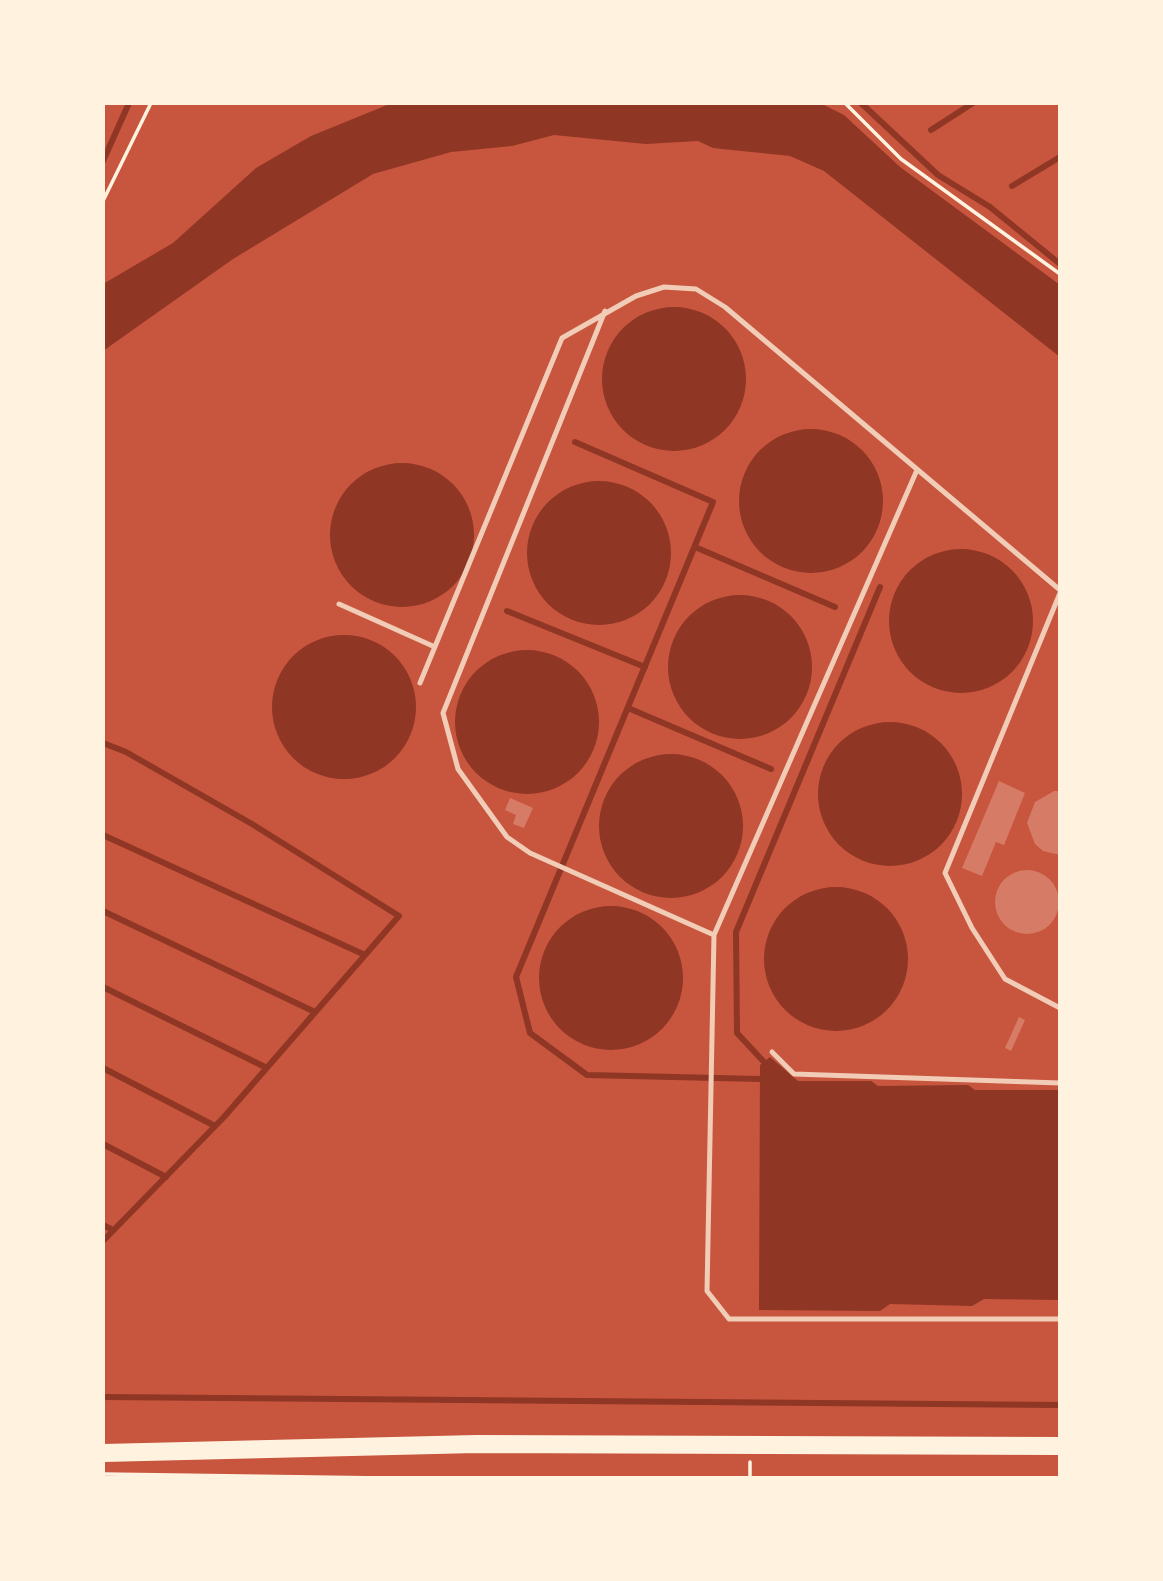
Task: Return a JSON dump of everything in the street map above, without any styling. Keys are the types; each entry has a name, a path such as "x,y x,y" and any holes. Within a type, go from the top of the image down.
{"highway":[{"path":"103,1453 476,1444 1060,1446"}],"lane":[{"path":"420,683 562,338 605,311 636,296 664,288 696,289 725,307 1060,592 945,873 972,928 1004,979 1060,1007"},
{"path":"605,311 443,713 458,769 507,837 551,863 714,935"},
{"path":"916,470 714,935 707,1290 729,1319 1060,1319"},
{"path":"339,604 435,647"},
{"path":"772,1052 794,1074 1060,1083"}],"path":[{"path":"103,201 151,103"},
{"path":"845,103 901,159 1060,274"},
{"path":"103,1474 384,1478"}],"shaded area":[{"path":"392,103 820,103 844,115 900,167 1060,285 1060,357 824,171 790,156 713,148 698,141 646,144 554,135 512,146 451,152 373,174 233,259 103,351 103,284 173,243 256,168 311,136"},
{"path":"674,307 702,313 725,328 740,351 746,379 740,407 725,430 702,445 674,451 646,445 623,430 608,407 602,379 608,351 623,328 646,313"},
{"path":"811,429 839,435 862,450 877,473 883,501 877,529 862,552 839,567 811,573 783,567 760,552 745,529 739,501 745,473 760,450 783,435"},
{"path":"402,463 430,469 453,484 468,507 474,535 468,563 453,586 430,601 402,607 374,601 351,586 336,563 330,535 336,507 351,484 374,469"},
{"path":"599,481 627,487 650,502 665,525 671,553 665,581 650,604 627,619 599,625 571,619 548,604 533,581 527,553 533,525 548,502 571,487"},
{"path":"961,549 989,555 1012,570 1027,593 1033,621 1027,649 1012,672 989,687 961,693 933,687 910,672 895,649 889,621 895,593 910,570 933,555"},
{"path":"740,595 768,601 791,616 806,639 812,667 806,695 791,718 768,733 740,739 712,733 689,718 674,695 668,667 674,639 689,616 712,601"},
{"path":"344,635 372,641 395,656 410,679 416,707 410,735 395,758 372,773 344,779 316,773 293,758 278,735 272,707 278,679 293,656 316,641"},
{"path":"527,650 555,656 578,671 593,694 599,722 593,750 578,773 555,788 527,794 499,788 476,773 461,750 455,722 461,694 476,671 499,656"},
{"path":"890,722 918,728 941,743 956,766 962,794 956,822 941,845 918,860 890,866 862,860 839,845 824,822 818,794 824,766 839,743 862,728"},
{"path":"671,754 699,760 722,775 737,798 743,826 737,854 722,877 699,892 671,898 643,892 620,877 605,854 599,826 605,798 620,775 643,760"},
{"path":"836,887 864,892 887,908 903,931 908,959 903,987 887,1010 864,1026 836,1031 808,1026 785,1010 769,987 764,959 769,931 785,908 808,892"},
{"path":"611,906 639,912 662,927 677,950 683,978 677,1006 662,1029 639,1044 611,1050 583,1044 560,1029 545,1006 539,978 545,950 560,927 583,912"},
{"path":"770,1057 798,1081 871,1081 878,1086 968,1085 975,1090 1060,1090 1060,1300 984,1299 972,1306 890,1304 880,1311 759,1310 760,1065"}],"building":[{"path":"999,781 1025,793 1004,845 996,842 982,876 962,868"},
{"path":"1054,791 1060,791 1060,855 1043,851 1035,844 1027,823 1035,802"},
{"path":"510,798 533,808 524,828 513,824 516,815 505,810"},
{"path":"1021,870 1033,870 1050,879 1057,890 1057,914 1050,925 1033,934 1021,934 1009,929 1000,920 995,908 995,896 1000,884 1009,875"},
{"path":"1019,1017 1025,1020 1011,1051 1005,1048"}],"waterway":[{"path":"103,161 129,103"},
{"path":"861,103 938,175 990,207 1060,264"},
{"path":"931,130 973,103"},
{"path":"1012,186 1060,157"},
{"path":"575,442 713,502 516,977 530,1033 587,1075 760,1079"},
{"path":"695,547 835,607"},
{"path":"764,1062 737,1033 736,932 880,587"},
{"path":"507,611 645,667"},
{"path":"628,708 771,769"},
{"path":"103,743 126,752 252,824 399,916 224,1117 103,1241"},
{"path":"103,835 365,955"},
{"path":"103,911 315,1012"},
{"path":"103,987 267,1068"},
{"path":"103,1068 215,1126"},
{"path":"103,1144 166,1177"},
{"path":"103,1225 113,1230"},
{"path":"103,1397 1060,1405"}]}
